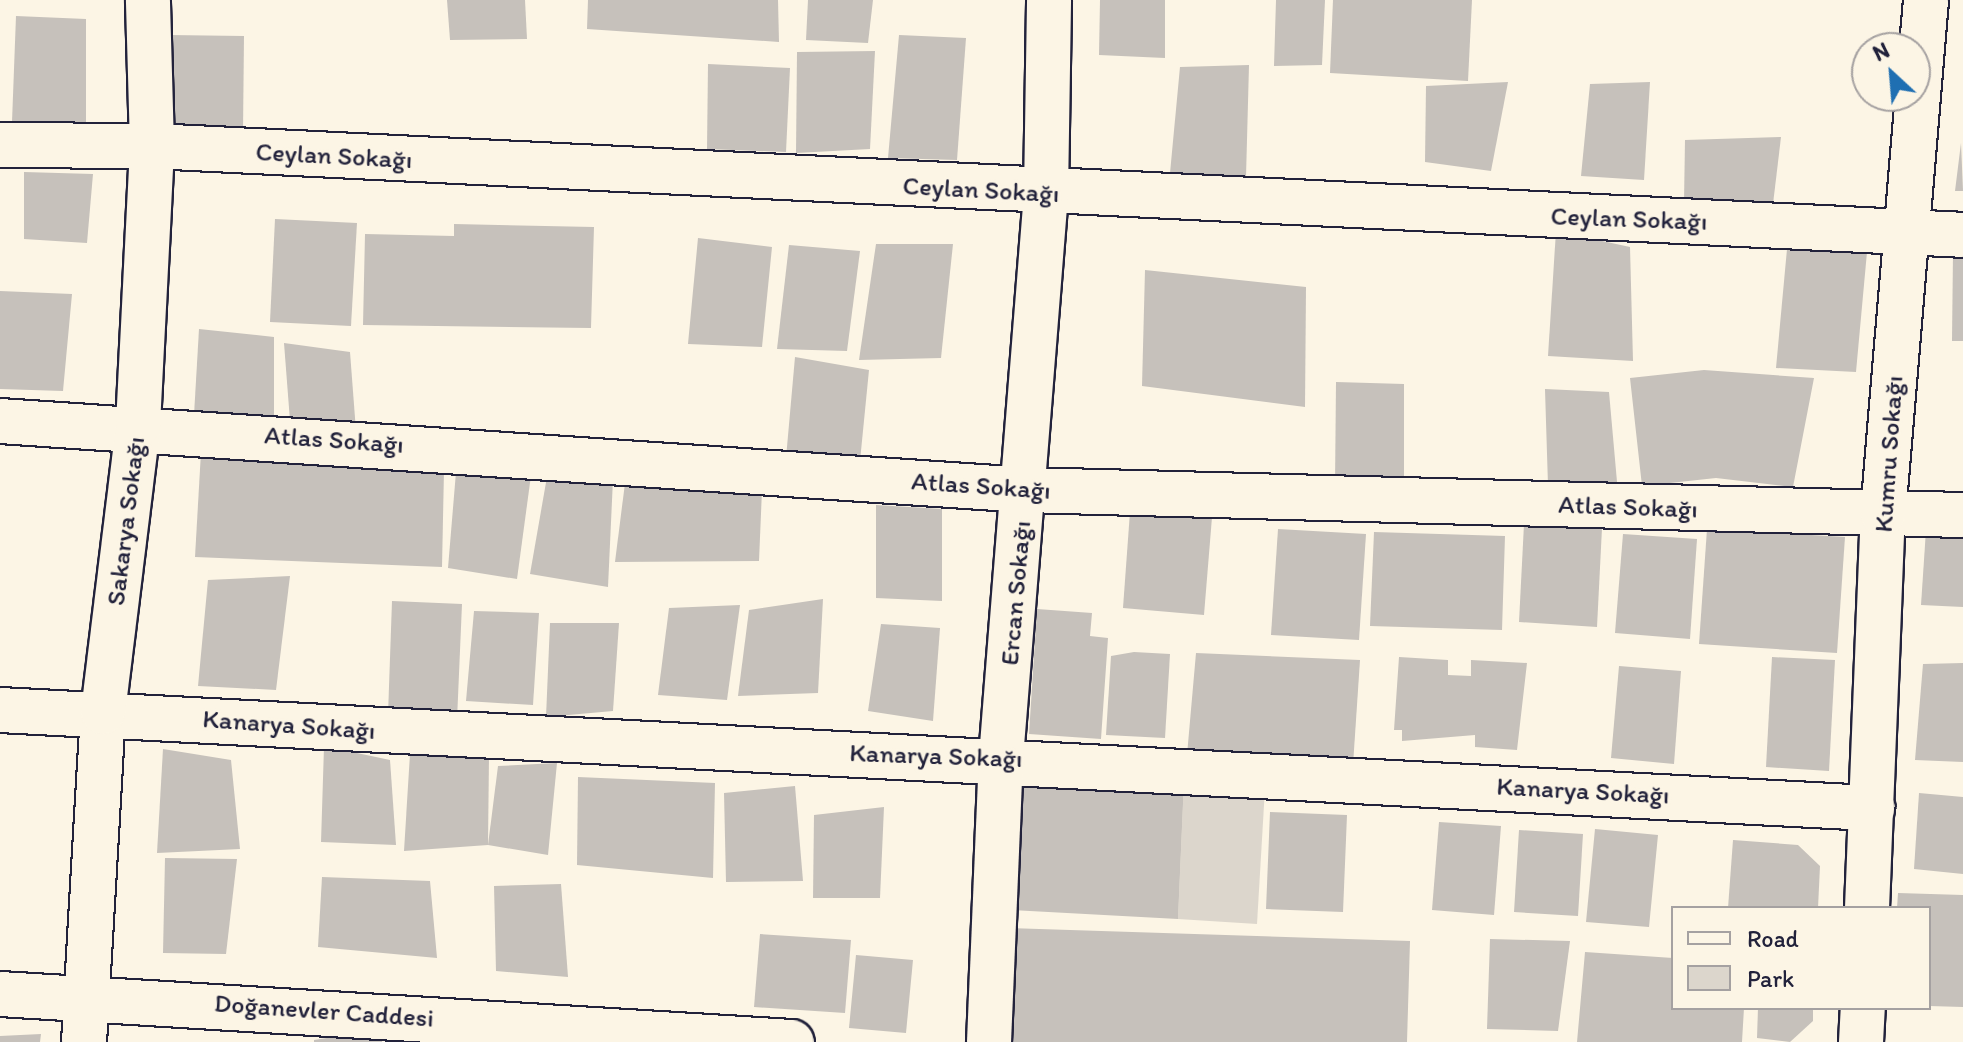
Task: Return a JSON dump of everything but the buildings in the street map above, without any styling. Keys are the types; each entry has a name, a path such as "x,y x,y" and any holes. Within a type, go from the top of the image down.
{"street":[{"name":"Sakarya Sokağı","path":"84,1042 103,712 138,425 152,146 148,0"},
{"name":"Ercan Sokağı","path":"989,1042 1001,758 1025,490 1046,194 1049,0"},
{"name":"Kumru Sokağı","path":"1867,906 1883,514 1926,0"},
{"name":"Ceylan Sokağı","path":"0,145 152,146 1046,194 1963,235"},
{"name":"Atlas Sokağı","path":"0,421 138,425 1025,490 1963,515"},
{"name":"Kanarya Sokağı","path":"0,710 103,712 535,742 1001,758 1872,808"},
{"name":"Doğanevler Caddesi","path":"0,994 85,996 792,1042"},
{"path":"1861,1042 1863,1010"}],"green space":[{"path":"1184,781 1265,788 1257,924 1178,919"}]}
